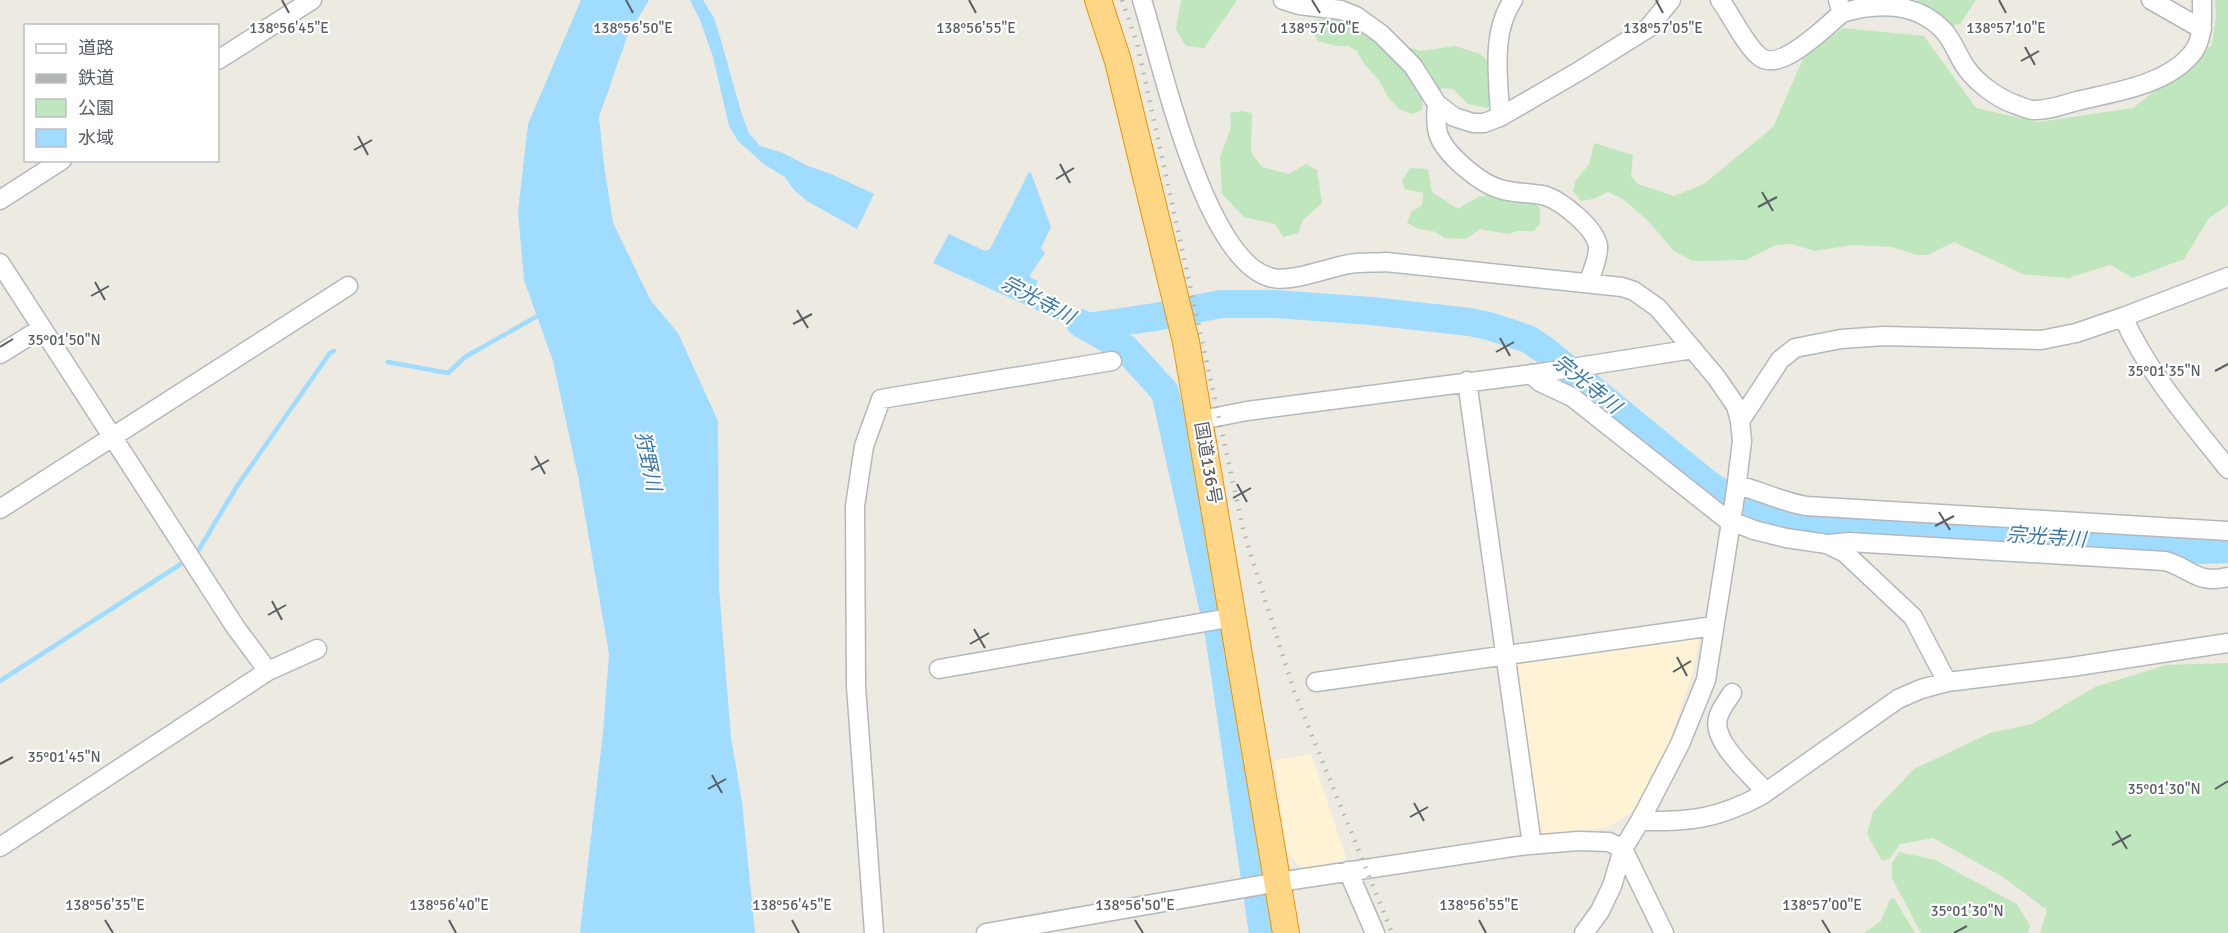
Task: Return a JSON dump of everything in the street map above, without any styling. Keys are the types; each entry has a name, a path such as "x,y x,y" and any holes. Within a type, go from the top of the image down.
{"highway":[{"name":"国道136号","path":"1098,0 1118,61 1186,342 1234,617 1263,885 1286,933"}],"street":[{"path":"219,59 312,0"},
{"path":"1142,0 1176,123 1204,194 1234,251 1258,272 1272,278 1287,279 1351,264 1386,262 1622,287 1634,291 1658,308 1716,377 1736,406 1742,441 1737,488 1706,680 1695,712 1640,821 1623,849 1612,886 1600,911 1584,933"},
{"path":"1283,0 1299,5 1341,10 1369,24 1419,73 1437,104 1454,117 1473,123 1484,123 1500,117 1581,70 1647,28 1671,0"},
{"path":"1500,117 1496,65 1498,45 1505,15 1513,0"},
{"path":"1720,0 1760,57 1773,61 1787,57 1814,37 1840,7 1855,9 1882,5 1903,7 1923,14 1944,31 1968,70 1987,88 2004,100 2032,110 2121,90 2163,76 2190,57 2198,43 2202,29 2202,0"},
{"path":"2151,0 2202,29"},
{"path":"1437,104 1439,137 1444,146 1464,166 1489,185 1499,189 1532,193 1553,199 1585,224 1595,238 1598,248 1589,282"},
{"path":"0,200 59,162"},
{"path":"0,263 236,628 268,671"},
{"path":"1740,421 1780,360 1795,348 1815,343 1884,336 2041,340 2076,333 2228,277"},
{"path":"0,509 348,286"},
{"path":"2123,317 2133,340 2145,359 2228,469"},
{"path":"0,354 42,327"},
{"path":"1201,420 1247,411 1535,374 1693,349"},
{"path":"874,933 856,686 855,506 864,446 881,399 1112,361"},
{"path":"1535,374 1540,382 1572,397 1719,514 1754,530 1786,538 1827,544 1849,542 2165,561 2177,564 2197,578 2228,577"},
{"path":"1467,381 1532,845"},
{"path":"1737,488 1765,494 1785,503 1806,506 2228,531"},
{"path":"1827,544 1845,553 1913,617 1947,682"},
{"path":"939,669 1234,617"},
{"path":"1316,682 1714,626"},
{"path":"1640,821 1678,822 1712,817 1740,807 1766,792 1898,699 1921,689 1947,682 2071,667 2228,643"},
{"path":"0,847 268,671 317,649"},
{"path":"1732,693 1717,720 1719,733 1724,745 1766,792"},
{"path":"986,933 1348,871 1532,845 1578,841 1609,842 1623,849 1664,933"},
{"path":"1348,871 1375,933"}],"shaded area":[{"path":"1699,638 1693,672 1669,743 1637,807 1621,820 1604,828 1539,835 1513,662"},
{"path":"1311,754 1347,860 1304,869 1287,854 1275,760"}],"green space":[{"path":"1181,0 1237,0 1204,48 1186,46 1176,29"},
{"path":"1917,0 1976,0 1960,24 1950,26 1926,11"},
{"path":"2215,0 2228,0 2228,205 2209,218 2184,259 2133,278 2110,265 2068,278 2023,274 1954,242 1927,255 1917,255 1892,247 1853,245 1815,251 1791,244 1776,245 1746,260 1693,261 1674,251 1649,222 1623,199 1608,192 1593,199 1581,201 1573,191 1576,180 1589,164 1594,143 1633,155 1631,176 1638,184 1674,196 1704,184 1773,127 1803,59 1843,28 1924,36 1976,108 2039,122 2133,108 2212,45 2216,16"},
{"path":"1334,17 1356,21 1372,36 1421,51 1455,46 1480,54 1488,61 1487,80 1493,103 1487,108 1468,104 1453,89 1443,88 1423,97 1422,110 1412,114 1399,109 1388,97 1378,79 1364,64 1357,51 1348,46 1337,46 1318,41 1311,29 1315,20"},
{"path":"1242,111 1252,113 1251,152 1262,167 1289,174 1306,164 1317,170 1322,203 1303,220 1298,233 1283,237 1275,224 1244,217 1222,194 1220,157 1231,128 1230,113"},
{"path":"1410,168 1428,169 1432,192 1458,209 1480,196 1528,197 1540,208 1540,224 1534,231 1517,231 1508,234 1480,229 1466,239 1445,238 1433,231 1419,229 1407,223 1411,212 1422,205 1423,193 1405,189 1402,181"},
{"path":"2228,663 2228,933 2040,933 2047,910 2003,877 1933,838 1900,844 1890,858 1882,861 1867,834 1873,812 1914,769 1990,733 2032,724 2095,687 2166,665"},
{"path":"1899,852 1935,860 2017,904 2030,926 2028,933 1921,933 1892,878 1892,863"},
{"path":"1894,898 1915,933 1864,933 1881,921 1890,899"}],"water":[{"name":"狩野川","path":"581,0 649,0 627,37 599,117 604,165 613,223 651,301 678,333 718,421 719,589 731,737 742,802 755,933 580,933 603,732 609,654 579,481 553,361 524,280 518,212 528,124"},
{"path":"690,0 703,0 714,18 742,115 749,133 760,146 783,153 874,194 857,229 807,201 794,190 785,177 765,165 738,141 729,126 713,57"},
{"path":"1029,172 1051,227 1041,248 1045,253 1030,275 1038,281 1036,286 1039,293 1087,322 1081,330 933,263 949,234 985,251 990,249"}],"waterway":[{"name":"宗光寺川","path":"1087,327 1221,304 1276,304 1371,311 1470,322 1528,339 1546,351 1708,484 1748,505 1791,520 2203,550 2228,549"},
{"path":"388,362 448,373 465,357 541,314"},
{"path":"1080,323 1126,349 1165,392 1219,634 1263,933"},
{"path":"198,551 237,486 330,353 334,351"},
{"path":"0,681 184,562"}],"railway":[{"path":"1122,0 1137,43 1244,533 1294,691 1392,933"}]}
